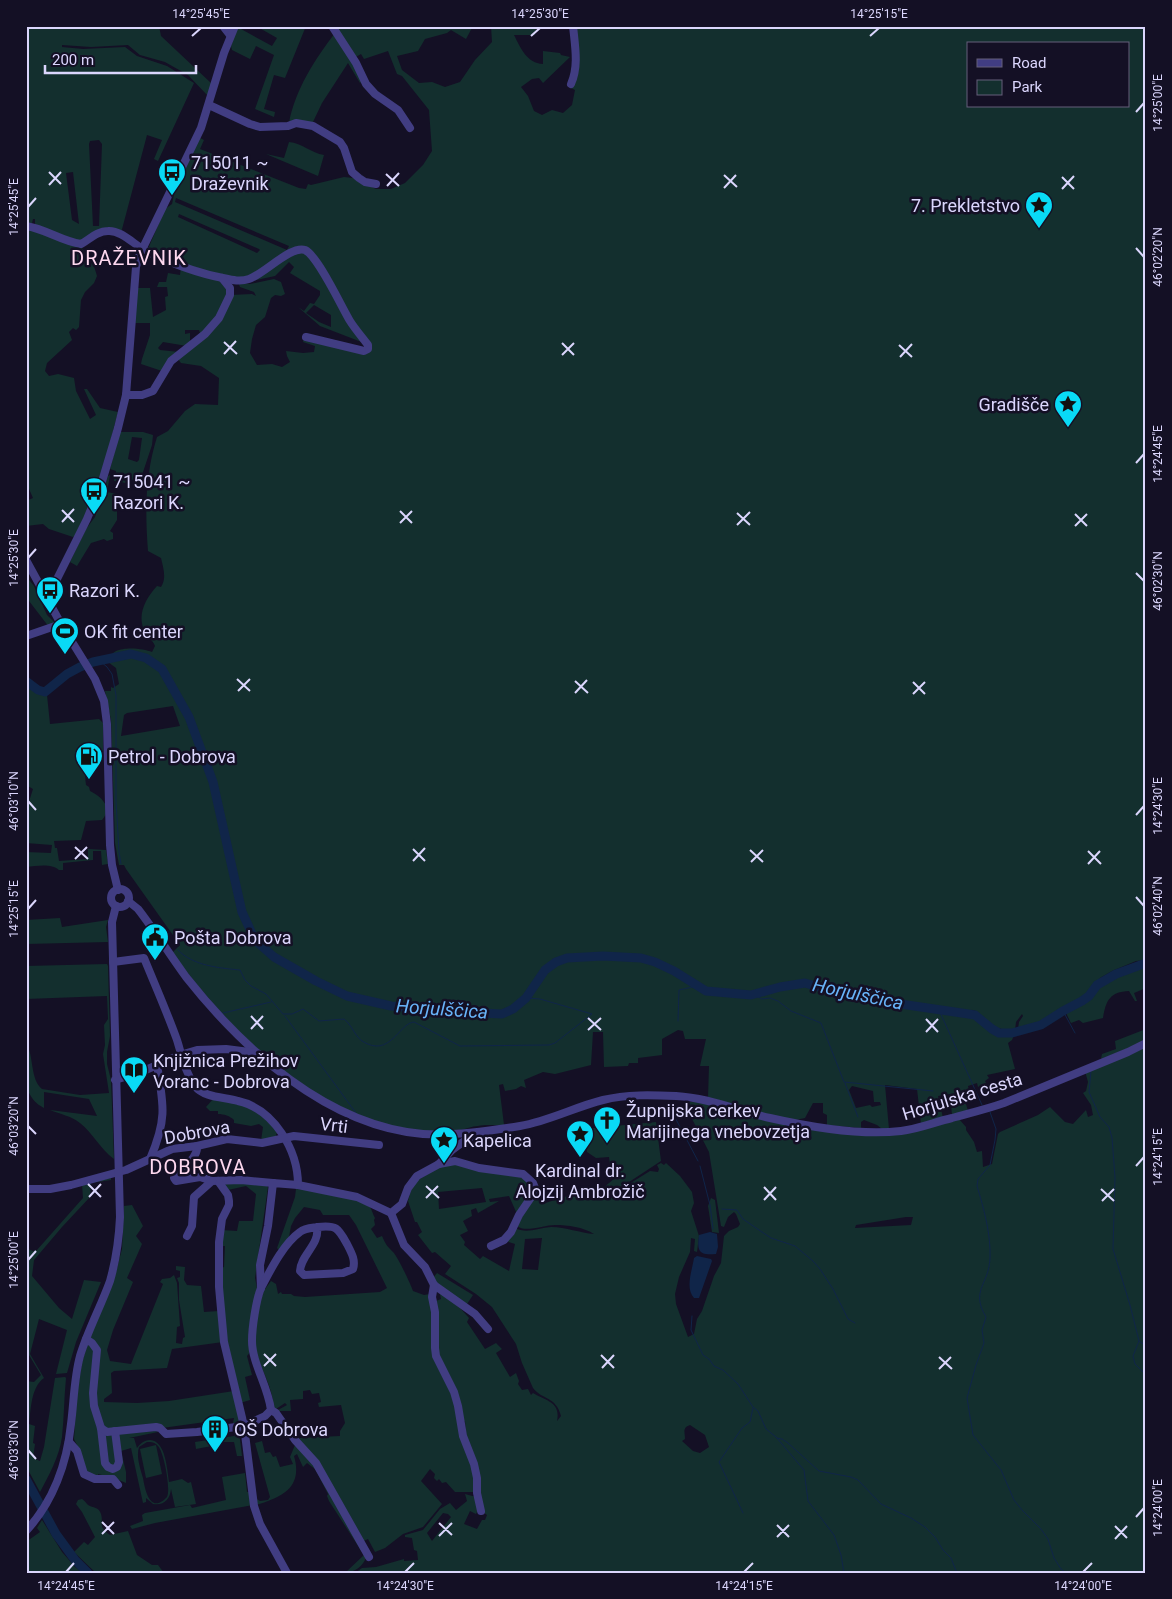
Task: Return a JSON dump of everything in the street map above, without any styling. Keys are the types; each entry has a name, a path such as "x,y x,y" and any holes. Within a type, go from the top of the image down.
{"street":[{"path":"223,26 230,35"},
{"path":"44,592 57,579 94,504 101,485 126,395 136,267 142,249 201,128 230,35 235,26"},
{"path":"332,26 356,63 366,84 375,94 398,110 410,128"},
{"path":"571,84 576,74 573,26"},
{"path":"209,105 260,127 288,126 296,123 313,126 340,142 352,172 365,182 376,184"},
{"path":"26,226 42,230 65,241 81,244 95,234 108,230 115,232 142,249 189,269 239,281 249,280 291,252 305,250 317,261 351,323 368,345 368,349 364,351 306,337"},
{"path":"126,395 153,391 171,361 205,334 219,318 230,295 230,288 222,278"},
{"path":"26,560 61,624 100,688 107,715 110,845 112,865 118,890"},
{"path":"26,636 61,624"},
{"path":"26,1531 33,1524 52,1495 64,1462 69,1442 76,1371 86,1339 109,1282 118,1246 120,1217 112,922 116,906 112,899 113,893 118,890 126,892 128,901 122,907 116,906"},
{"name":"Horjulska cesta","path":"128,901 138,909 202,995 257,1053 280,1072 343,1112 368,1122 421,1134 451,1134 537,1122 603,1100 637,1096 693,1098 732,1106 768,1118 828,1128 878,1132 901,1131 1004,1103 1146,1043"},
{"path":"113,962 144,958 178,1041 180,1054 197,1088 214,1096 250,1104 270,1119 285,1138 294,1159 298,1175 298,1185"},
{"path":"115,1080 157,1066 180,1054 208,1049 245,1050 257,1053"},
{"path":"150,1159 159,1136 164,1110 157,1066"},
{"path":"391,1213 402,1204 408,1188 417,1176 439,1164 467,1139 486,1130"},
{"name":"Vrti","path":"285,1138 309,1137 379,1145"},
{"name":"Dobrova","path":"26,1189 50,1189 118,1172 172,1149 197,1146 227,1139 262,1143 285,1138"},
{"path":"197,1146 198,1151 174,1178 176,1181 200,1177 215,1181 240,1180 298,1185 357,1197 391,1213 404,1245 425,1267 434,1285 475,1314 488,1329"},
{"path":"439,1164 455,1161 479,1168 523,1174 533,1183 534,1193 518,1215 511,1232 504,1240 491,1246"},
{"path":"187,1236 192,1226 194,1197 215,1181"},
{"path":"215,1181 228,1195 229,1200 229,1205 222,1219 219,1242 219,1287 224,1342 244,1426 254,1506 260,1524 287,1573"},
{"path":"272,1183 268,1226 260,1265 261,1288 252,1342 253,1351 268,1392 271,1410 276,1413 295,1440 316,1463 369,1558"},
{"path":"261,1288 277,1259 294,1237 306,1229 317,1227 334,1226 338,1229 354,1259 353,1269 343,1274 304,1275 300,1271 301,1264 317,1239 317,1227"},
{"path":"434,1285 432,1297 436,1312 436,1356 454,1392 463,1436 474,1464 481,1511"},
{"path":"86,1339 97,1350 93,1393 94,1406 101,1428 105,1463 113,1469 117,1467 119,1462 115,1431"},
{"path":"101,1428 106,1432 156,1427 168,1434 244,1426 265,1416 271,1410"},
{"path":"69,1442 77,1451 84,1474 95,1479 113,1479 118,1485"}],"green space":[{"path":"26,26 159,26 161,36 212,84 208,96 188,75 165,62 140,55 128,45 91,47 62,45 62,47 83,49 125,47 137,56 167,66 194,83 158,161 154,159 162,140 147,135 121,233 116,231 81,242 35,226 35,219 33,219 32,223 26,224","holes":["99,140 102,144 99,226 93,226 89,144 90,141","73,172 79,224 72,220 66,173"]},
{"path":"238,26 242,26 241,29 272,46 277,38 256,26 306,26 285,78 274,75 264,109 275,112 274,117 255,109 274,55 256,46 250,59 232,50 231,46"},
{"path":"334,26 473,26 466,39 451,30 447,33 425,39 418,51 397,56 402,70 419,83 432,82 445,87 460,82 475,60 492,42 491,26 539,26 536,28 535,35 514,35 529,58 543,64 543,51 560,53 570,57 543,83 539,78 532,79 521,87 528,96 534,111 542,115 552,110 563,113 572,105 575,90 571,88 577,75 575,26 1146,26 1146,960 1136,961 1100,978 1088,996 1059,1010 1041,1024 1018,1029 1022,1014 1016,1022 1015,1030 1002,1029 989,1023 976,1011 972,1010 963,1013 977,1018 996,1033 1014,1035 1008,1043 1015,1069 987,1075 989,1078 985,1081 986,1083 978,1087 977,1083 968,1086 969,1091 961,1094 963,1104 966,1104 968,1111 952,1115 950,1094 938,1096 943,1118 921,1124 917,1089 885,1085 889,1129 882,1129 864,1120 861,1122 861,1128 827,1125 827,1115 823,1113 823,1103 813,1103 805,1118 795,1120 766,1115 708,1098 709,1066 700,1066 706,1039 685,1039 683,1031 678,1030 662,1039 662,1055 638,1058 638,1063 629,1063 628,1066 604,1067 603,1032 593,1032 591,1065 555,1074 543,1072 524,1080 526,1088 521,1086 505,1091 503,1084 499,1085 504,1125 481,1125 456,1131 438,1132 386,1124 349,1111 314,1093 281,1069 251,1043 222,1014 172,953 180,945 124,865 119,865 115,843 111,720 105,691 111,691 111,687 113,688 119,684 116,668 108,662 114,652 127,649 141,649 152,652 155,646 142,624 142,612 146,601 157,586 161,587 164,576 161,558 148,551 147,494 153,451 157,437 168,431 185,411 195,404 218,405 219,378 201,366 181,363 177,358 201,336 199,330 185,330 185,334 190,333 190,344 187,346 163,342 158,348 160,350 179,352 162,371 141,364 150,335 150,323 134,323 137,288 150,288 153,317 166,310 165,297 168,296 167,287 157,287 159,282 166,282 168,273 180,275 181,267 217,278 231,295 252,294 256,296 254,292 240,287 238,282 250,284 274,279 281,282 285,294 281,296 275,295 271,298 265,317 256,325 250,353 257,365 272,364 282,367 290,362 286,351 314,352 315,346 303,342 304,339 364,353 366,339 307,249 245,279 203,271 148,249 165,209 172,204 176,186 200,138 204,140 200,149 299,188 306,189 308,184 311,185 344,177 353,178 376,189 391,189 405,183 423,165 432,151 429,110 402,76 397,74 388,51 364,59 361,54 354,58","holes":["176,198 289,246 287,250 175,202","179,214 259,249 260,250 257,253 178,217","173,706 180,726 121,736 124,715","852,1086 873,1091 874,1102 880,1102 881,1105 856,1108 849,1090"]},
{"path":"335,33 364,79 360,83 348,63 322,103 312,124 289,123 296,99 307,75"},
{"path":"289,142 324,155 318,176 266,154 284,158"},
{"path":"26,228 80,246 93,263 97,276 81,300 79,327 76,330 73,328 69,332 72,340 47,363 45,371 49,376 58,374 74,378 76,391 90,419 96,415 84,389 87,389 100,408 118,412 98,488 77,534 73,537 49,529 43,524 26,526 26,501 33,498 26,482"},
{"path":"297,251 310,255 364,343 320,326 298,307 304,311 310,303 314,304 320,295 320,291 290,273 294,267 289,262 275,276 251,281","holes":["314,305 331,315 331,327 319,322 306,313"]},
{"path":"120,432 143,432 153,435 152,445 142,475 126,483 114,481 116,471 110,469","holes":["132,437 142,438 139,460 137,462 128,459"]},
{"path":"110,475 107,492 117,494 117,520 110,531 113,533 113,539 107,541 104,539 91,543 77,566 70,562 86,529 95,517 108,476"},
{"path":"26,576 34,586 47,615 55,623 49,627 26,597"},
{"path":"29,686 41,695 47,695 50,724 99,719 103,723 103,750 98,757 96,755 90,762 86,768 85,776 86,785 90,791 104,802 107,811 102,820 86,821 81,840 54,841 59,861 88,859 88,849 106,850 108,864 102,865 101,851 93,851 93,860 63,863 63,870 48,866 26,867 26,852 51,853 52,845 26,843 26,811 33,789 26,785 26,691"},
{"path":"60,918 62,927 108,920 106,927 108,942 26,944 26,920"},
{"path":"107,964 110,1036 107,1064 111,1080 114,1159 80,1123 50,1110 97,1116 89,1099 44,1092 44,1108 36,1103 27,1088 25,1070 26,1042 38,1085 42,1089 80,1095 109,1093 103,1054 105,1045 104,1025 108,1019 107,996 26,999 26,966"},
{"path":"1146,966 1146,988 1134,993 1137,1001 1135,1001 1129,991 1117,993 1110,998 1103,1018 1083,1023 1079,1020 1071,1023 1067,1011 1092,997 1096,989 1107,980"},
{"path":"1146,1029 1146,1040 1101,1059 1102,1054 1116,1049 1115,1041"},
{"path":"1146,1046 1146,1573 355,1573 362,1568 376,1567 404,1559 404,1561 418,1560 412,1538 405,1537 405,1535 423,1530 440,1509 450,1503 456,1510 467,1501 465,1494 476,1497 478,1510 476,1514 470,1511 464,1524 477,1529 487,1515 483,1512 467,1444 465,1421 461,1422 437,1352 436,1301 441,1299 441,1293 469,1318 467,1322 485,1349 496,1343 502,1349 496,1353 510,1377 516,1373 519,1381 518,1384 522,1390 528,1389 531,1395 533,1393 555,1406 558,1415 557,1421 561,1416 556,1405 533,1388 516,1344 492,1307 445,1274 451,1266 435,1252 432,1253 418,1235 422,1232 417,1222 415,1222 408,1201 416,1181 452,1162 525,1177 533,1190 517,1214 509,1196 489,1199 490,1202 499,1201 478,1213 476,1208 471,1210 472,1216 463,1221 468,1231 460,1235 465,1242 464,1245 480,1259 483,1256 509,1271 515,1244 506,1241 515,1228 528,1231 557,1227 594,1234 580,1228 565,1225 551,1225 530,1229 517,1226 535,1193 542,1204 574,1194 575,1192 603,1188 615,1178 612,1179 609,1157 596,1158 587,1152 584,1135 593,1128 656,1122 661,1161 620,1188 650,1171 658,1172 657,1165 661,1163 664,1165 666,1163 680,1176 692,1192 694,1203 691,1211 699,1236 697,1252 694,1251 695,1239 691,1238 690,1252 679,1277 675,1294 676,1304 688,1337 694,1334 697,1319 721,1263 724,1236 740,1224 734,1212 728,1217 724,1227 721,1226 709,1152 689,1113 687,1113 685,1102 699,1102 733,1111 870,1136 904,1133 959,1119 966,1127 977,1152 982,1151 983,1167 992,1164 1000,1132 1038,1115 1050,1107 1065,1122 1073,1124 1086,1110 1088,1117 1093,1115 1091,1105 1083,1093 1086,1091 1088,1082 1085,1071","holes":["482,1188 486,1202 439,1209 438,1192","906,1217 913,1217 911,1225 855,1228 856,1225","542,1238 538,1270 522,1269 525,1239","690,1425 705,1435 709,1447 700,1453 693,1451 682,1441 685,1439 684,1430","443,1513 448,1514 451,1517 432,1541 427,1533"]},
{"path":"214,1098 256,1109 279,1133 276,1134 276,1137 261,1141 263,1127 259,1124 251,1126 234,1123 234,1120 229,1116 218,1114 218,1111 210,1111 206,1107"},
{"path":"111,1178 111,1180 91,1183 90,1197 34,1260 32,1276 59,1308 72,1319 84,1280 101,1282 76,1342 67,1373 56,1374 67,1330 39,1319 30,1354 44,1378 36,1387 34,1393 29,1424 35,1426 33,1458 40,1461 55,1378 66,1378 61,1444 40,1492 26,1466 26,1381 34,1382 41,1375 26,1350 26,1265 29,1254 26,1248 33,1251 37,1250 83,1198 82,1184"},
{"path":"235,1181 266,1185 268,1187 255,1278 257,1288 252,1321 251,1351 247,1356 252,1375 245,1377 250,1400 240,1403 224,1323 222,1268 224,1267 225,1246 221,1246 221,1230 237,1231 239,1221 253,1221 256,1194 246,1186 228,1190 223,1183"},
{"path":"296,1189 323,1192 365,1203 370,1207 375,1218 375,1225 371,1229 377,1238 382,1236 395,1255 413,1291 424,1295 430,1294 433,1344 453,1393 475,1477 474,1492 455,1492 446,1482 442,1483 439,1479 437,1481 434,1478 435,1474 430,1469 421,1481 442,1504 423,1527 403,1534 385,1548 375,1552 368,1539 361,1542 297,1440 300,1438 340,1436 340,1431 345,1423 341,1405 319,1407 318,1403 321,1402 319,1393 312,1394 310,1390 303,1391 303,1399 290,1400 291,1411 279,1411 287,1405 285,1403 276,1409 273,1406 269,1387 256,1353 255,1331 258,1313 264,1291 271,1281 276,1284 278,1294 281,1292 282,1294 305,1297 380,1292 387,1288 356,1225 349,1215 323,1215 320,1210 304,1207 291,1226 289,1237 279,1250 277,1248 295,1197"},
{"path":"711,1198 715,1200 719,1233 712,1232 708,1206"},
{"path":"132,1205 143,1226 136,1236 142,1244 127,1278 133,1282 113,1330 107,1350 110,1361 131,1364 163,1284 160,1282 162,1279 170,1278 174,1275 177,1283 180,1326 177,1327 176,1343 182,1344 185,1337 177,1278 180,1277 180,1271 176,1270 176,1266 185,1267 184,1280 187,1285 201,1286 204,1312 219,1311 223,1342 172,1349 167,1368 114,1371 111,1373 112,1393 104,1399 104,1402 137,1403 169,1401 234,1391 242,1423 233,1423 234,1418 119,1434 158,1432 129,1438 134,1438 137,1448 142,1442 148,1440 155,1442 159,1445 165,1457 169,1482 182,1479 188,1483 191,1482 196,1504 175,1507 171,1489 168,1499 163,1503 153,1504 146,1498 146,1502 143,1503 131,1448 121,1451 126,1472 126,1483 98,1474 98,1477 86,1472 74,1439 77,1394 82,1362 115,1276 122,1249 124,1206","holes":["147,1442 153,1442 158,1446 165,1463 168,1493 167,1497 161,1502 156,1503 149,1499 138,1458 139,1447"]},
{"path":"437,1273 473,1295 465,1307 444,1291 433,1278"},
{"path":"234,1431 239,1431 242,1456 237,1456 234,1442 224,1442 222,1439 217,1440 217,1445 196,1449 195,1442 234,1436"},
{"path":"262,1441 265,1453 270,1452 273,1457 276,1456 280,1467 293,1464 290,1457 295,1445 314,1462 366,1557 358,1568 345,1573 364,1555 329,1501 328,1494 315,1469 307,1463 303,1467 297,1454 294,1456 296,1476 293,1483 282,1494 275,1498 256,1505 255,1498 260,1501 268,1500 270,1497 255,1443"},
{"path":"156,1445 162,1474 146,1478 140,1449"},
{"path":"245,1473 247,1492 251,1492 253,1505 132,1529 130,1526 143,1521 142,1515 145,1513 190,1505 192,1508 226,1500 222,1477"},
{"path":"82,1499 100,1512 102,1527 106,1532 110,1535 128,1531 137,1555 152,1565 158,1565 164,1573 96,1573 74,1552 84,1542 88,1545 95,1537 76,1504 78,1500"},
{"path":"42,1520 62,1552 83,1573 26,1573 26,1542 40,1532 37,1528"}],"water":[{"path":"710,1232 717,1234 718,1247 716,1254 702,1253 698,1245 699,1235"},
{"path":"697,1256 711,1259 712,1261 699,1298 694,1298 691,1294 690,1279 694,1258"}],"waterway":[{"name":"Horjulščica","path":"26,681 38,690 45,692 67,674 80,667 93,662 131,654 146,658 162,669 189,717 213,782 242,912 255,940 274,957 347,996 391,1006 502,1014 513,1009 526,998 545,970 556,962 567,958 603,956 641,958 674,971 706,991 751,995 780,987 805,983 839,993 862,994 880,1001 975,1015 999,1033 1012,1033 1041,1025 1082,1001 1089,996 1097,985 1116,974 1146,963"},
{"path":"100,661 112,674 116,695 116,801 121,864"},
{"path":"178,950 191,960 199,963 240,970 245,980 251,986 266,994 283,1014 292,1014 303,1009 319,1021 344,1019 359,1039 372,1045 380,1046 387,1043 403,1028 414,1022 460,1046 549,1045 555,1043 592,1014 540,999 526,998"},
{"path":"678,1021 679,990 697,986"},
{"path":"754,995 762,999 770,998 778,1001 791,1011 821,1023 844,1082 933,1091"},
{"path":"223,1013 271,1002"},
{"path":"939,1010 982,1105"},
{"path":"1063,1011 1075,1033"},
{"path":"285,1016 356,1113"},
{"path":"1091,1071 1089,1092 1100,1117 1109,1127 1112,1138 1115,1177 1113,1249 1139,1341 1133,1356 1135,1364 1146,1375"},
{"path":"845,1083 858,1117"},
{"path":"670,1108 698,1161"},
{"path":"990,1112 996,1129 995,1140 990,1165 978,1179 977,1186 988,1231 990,1258 987,1275 980,1294 982,1308 986,1317 982,1330 984,1343 967,1398 973,1435 1001,1470 1014,1500 1048,1539 1054,1558 1066,1573"},
{"path":"700,1166 710,1205 713,1229"},
{"path":"722,1209 737,1210 743,1219 759,1230 771,1238 795,1246 813,1261 833,1289 848,1319 855,1323"},
{"path":"692,1316 691,1330 703,1355 738,1384 753,1407 758,1411 766,1429 776,1437 804,1470 808,1501 834,1535 841,1555 844,1573"},
{"path":"1139,1341 1146,1346"},
{"path":"743,1513 719,1462 742,1428 750,1422 753,1408"},
{"path":"777,1438 788,1443 819,1471 858,1480 881,1504 925,1527 951,1558 957,1573"},
{"path":"26,1479 56,1534 75,1560 88,1573"}],"place":[{"name":"715011 ~ Draževnik","path":"172,196"},
{"name":"7. Prekletstvo","path":"1039,229"},
{"name":"Gradišče","path":"1068,428"},
{"name":"715041 ~ Razori K.","path":"94,515"},
{"name":"Razori K.","path":"50,614"},
{"name":"OK fit center","path":"65,655"},
{"name":"Petrol - Dobrova","path":"89,780"},
{"name":"Pošta Dobrova","path":"155,961"},
{"name":"Knjižnica Prežihov Voranc - Dobrova","path":"134,1094"},
{"name":"Župnijska cerkev Marijinega vnebovzetja","path":"607,1144"},
{"name":"Kardinal dr. Alojzij Ambrožič","path":"580,1158"},
{"name":"Kapelica","path":"444,1164"},
{"name":"OŠ Dobrova","path":"215,1453"}],"district":[{"name":"DRAŽEVNIK","path":"129,258"},
{"name":"DOBROVA","path":"198,1167"}]}
